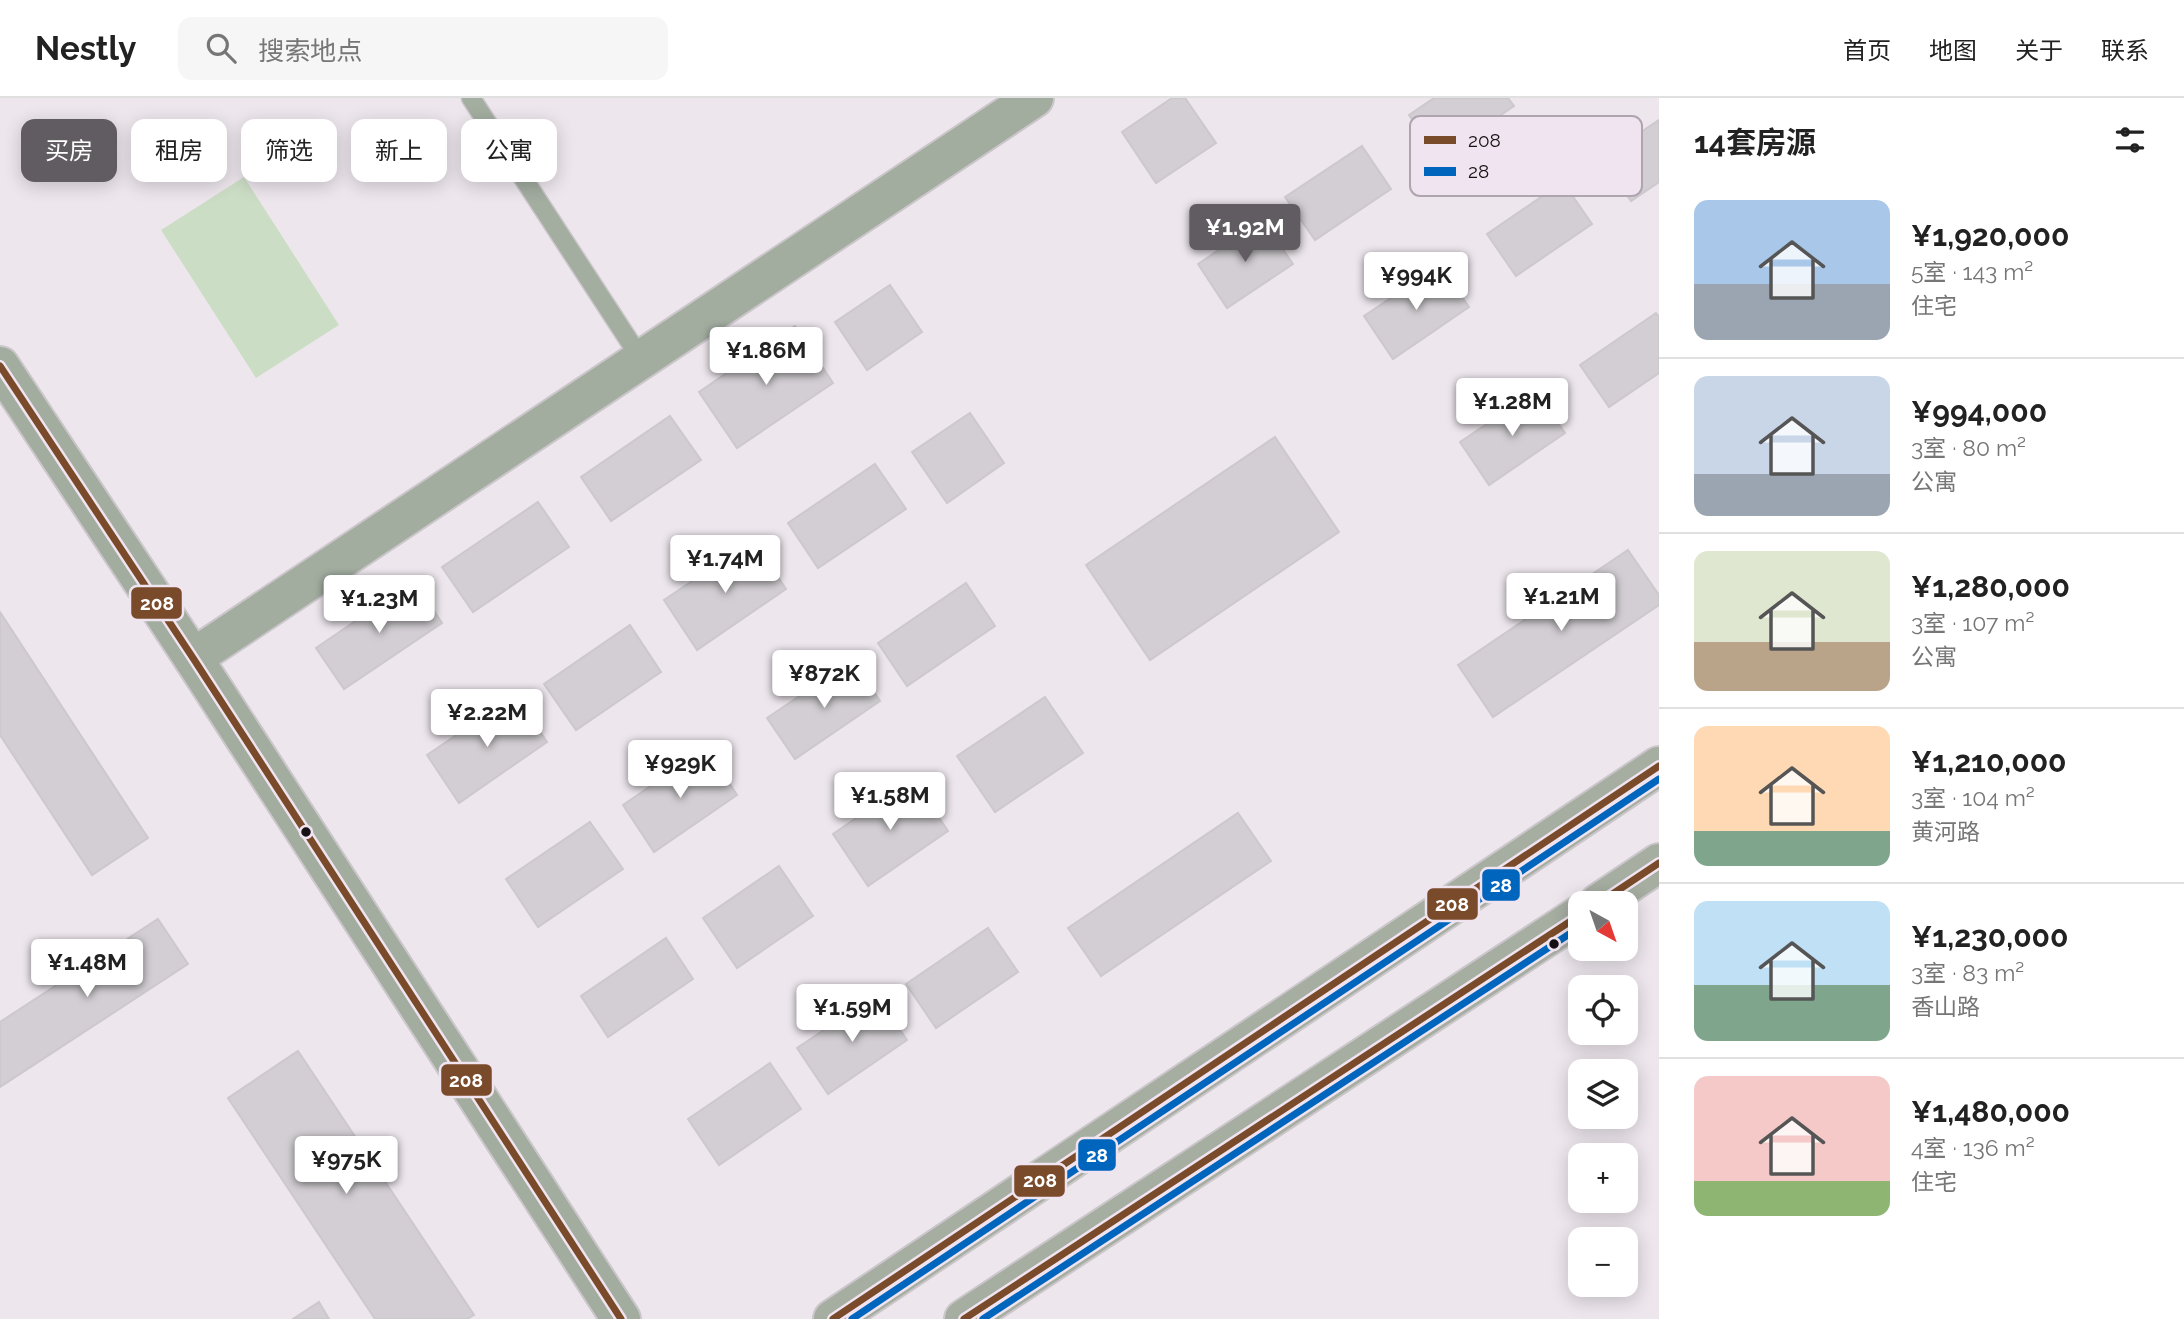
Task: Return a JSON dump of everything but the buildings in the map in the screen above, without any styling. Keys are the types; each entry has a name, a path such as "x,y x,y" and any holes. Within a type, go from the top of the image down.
{"main road":[{"path":"833,1319 1659,766"},
{"path":"1617,891 1659,863"},
{"path":"964,1319 1568,923"}],"street":[{"path":"193,658 1034,98"},
{"path":"0,366 193,658 621,1319"}],"lane":[{"path":"471,98 641,359"}],"green space":[{"path":"241,179 241,182 247,182 339,325 256,378 161,230"}],"transit line":[{"name":"208","path":"0,366 193,658 621,1319"},
{"name":"208","path":"833,1319 1659,766"},
{"name":"28","path":"852,1319 1659,779"},
{"name":"208","path":"1617,891 1659,863"},
{"name":"208","path":"964,1319 1568,923"},
{"name":"28","path":"983,1319 1568,935"}]}
